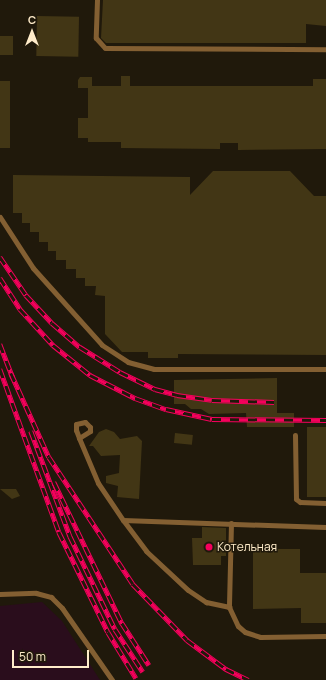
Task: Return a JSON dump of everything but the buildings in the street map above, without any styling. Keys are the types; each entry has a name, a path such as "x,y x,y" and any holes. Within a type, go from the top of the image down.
{"lane":[{"path":"97,0 96,38 105,48 326,49"},
{"path":"0,217 33,268 102,345 128,362 154,369 326,370"},
{"path":"295,435 296,499 300,502 326,503"},
{"path":"79,438 98,483 150,556 188,590 206,602 229,607"},
{"path":"123,520 326,527"},
{"path":"231,523 229,607 238,626 255,635 326,636"},
{"path":"0,594 36,593 51,597 62,608 112,680"}],"shaded area":[{"path":"42,602 62,621 100,680 0,680 0,606"}],"railway":[{"path":"0,257 26,295 52,323 80,347 120,372 155,389 177,395 212,400 274,402"},
{"path":"0,278 20,309 53,345 90,375 135,398 166,409 212,419 326,420"},
{"path":"0,344 13,378"},
{"path":"0,369 59,532 108,632 136,678"},
{"path":"11,373 49,457 133,584 187,640 226,669 249,680"},
{"path":"31,431 70,536 115,629 143,672"},
{"path":"54,482 122,623 149,665"}],"place":[{"name":"Котельная","path":"209,547"}]}
